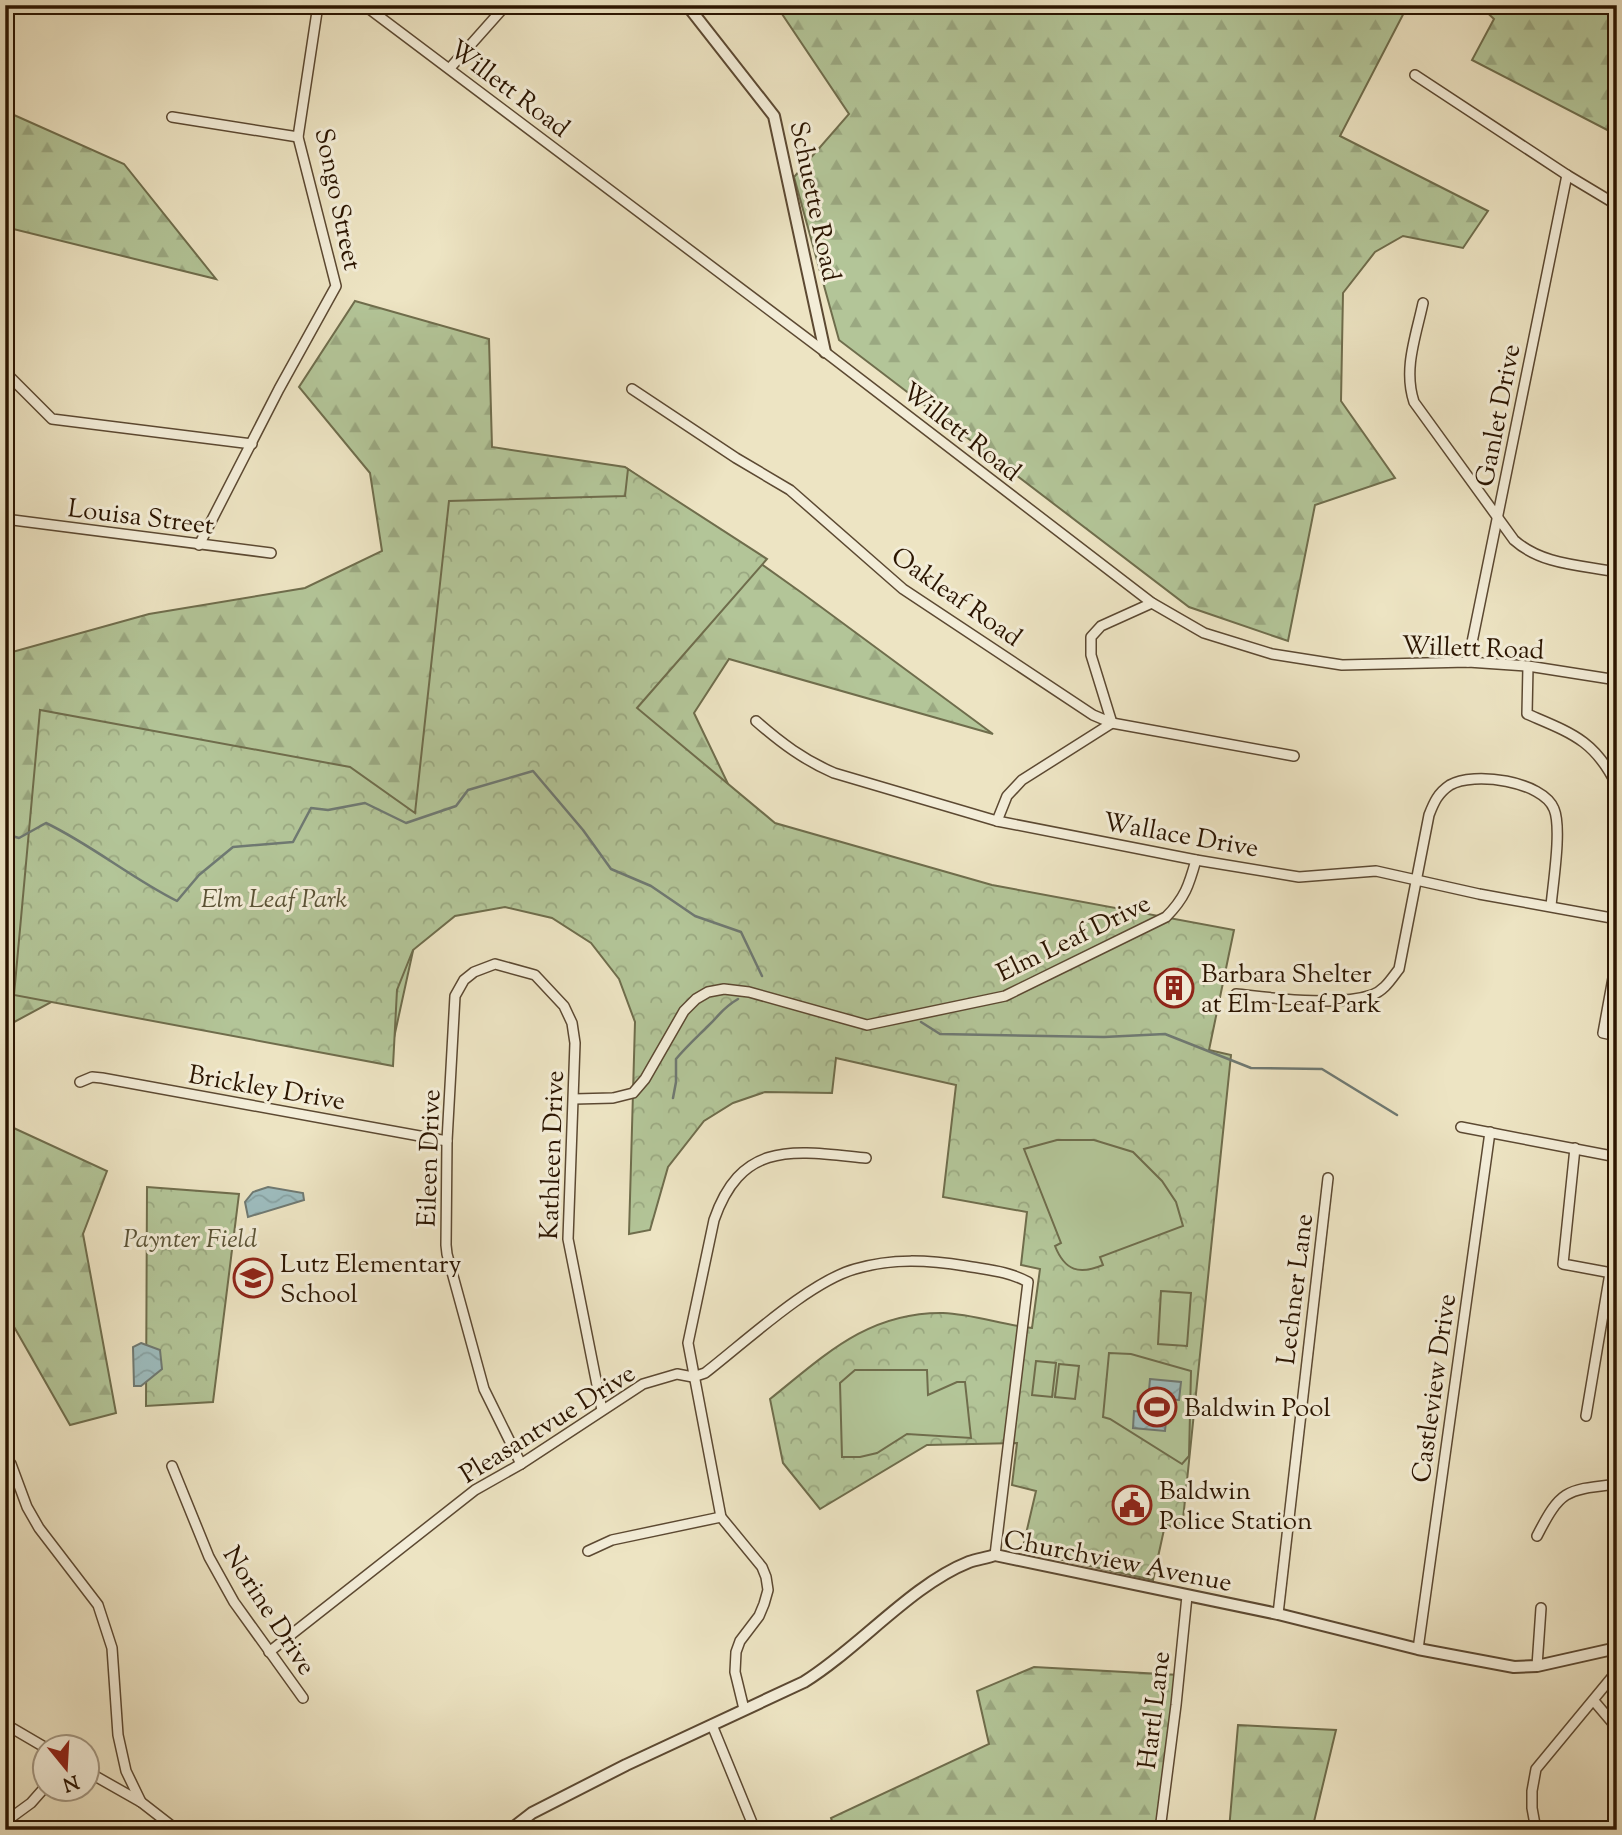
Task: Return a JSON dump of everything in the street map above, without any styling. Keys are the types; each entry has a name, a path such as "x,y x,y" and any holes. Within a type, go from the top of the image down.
{"street":[{"name":"Songo Street","path":"200,545 279,389 336,286 298,136 317,5"},
{"name":"Willett Road","path":"364,5 825,352 1152,603 1204,633 1272,654 1342,665 1468,662 1528,666 1617,680"},
{"path":"450,68 506,5"},
{"name":"Schuette Road","path":"687,5 774,116 825,352"},
{"path":"1415,75 1617,205"},
{"path":"172,117 298,136"},
{"name":"Ganlet Drive","path":"1468,662 1567,175"},
{"path":"1423,303 1409,369 1409,388 1414,402 1497,518 1514,541 1528,553 1546,560 1617,572"},
{"path":"5,372 52,419 252,444"},
{"name":"Oakleaf Road","path":"632,389 736,458 790,490 903,589 1093,715 1112,723 1294,756"},
{"name":"Louisa Street","path":"6,520 271,553"},
{"path":"997,821 1007,796 1022,780 1112,723 1091,655 1091,637 1101,626 1152,603"},
{"path":"1528,666 1527,714 1579,737 1599,755 1617,786"},
{"name":"Wallace Drive","path":"756,721 784,745 834,773 997,821 1299,877 1376,871 1479,894 1617,919"},
{"path":"1236,994 1305,1001 1373,995 1386,987 1399,969 1415,879 1432,807 1435,798 1452,784 1471,779 1487,779 1529,787 1545,796 1554,807 1557,823 1551,906"},
{"name":"Elm Leaf Drive","path":"574,1099 613,1098 633,1093 645,1079 684,1011 708,992 724,989 749,992 867,1025 1005,996 1166,918 1181,902 1196,860"},
{"path":"1617,956 1603,1033 1617,1036"},
{"name":"Kathleen Drive","path":"474,972 495,964 535,975 564,1006 572,1023 575,1043 574,1099 568,1239 602,1410"},
{"name":"Eileen Drive","path":"474,972 464,980 455,996 447,1141 447,1254 484,1390 521,1464"},
{"name":"Brickley Drive","path":"80,1082 92,1077 102,1078 447,1141"},
{"path":"1461,1126 1617,1157"},
{"name":"Castleview Drive","path":"1418,1649 1490,1132"},
{"path":"1575,1148 1563,1265 1614,1274 1586,1416"},
{"path":"744,1709 735,1672 736,1652 740,1641 759,1616 768,1590 762,1567 722,1517 688,1343 714,1220 721,1201 733,1182 752,1163 773,1156 797,1153 866,1158"},
{"name":"Lechner Lane","path":"1278,1614 1328,1178"},
{"name":"Pleasantvue Drive","path":"270,1651 475,1490 521,1464 643,1384 677,1374 693,1377 705,1373 791,1305 823,1284 852,1270 879,1264 935,1261 1013,1273 1028,1282 995,1555"},
{"path":"5,1456 39,1528 98,1605 112,1648 118,1735 130,1783 141,1802"},
{"name":"Norine Drive","path":"172,1466 209,1557 234,1601 303,1698"},
{"path":"1537,1536 1552,1507 1562,1497 1577,1489 1617,1484"},
{"path":"589,1551 612,1540 722,1517"},
{"name":"Churchview Avenue","path":"510,1830 532,1813 626,1765 804,1682 828,1667 942,1576 970,1562 995,1555 1278,1614 1418,1649 1514,1667 1537,1666 1617,1648"},
{"name":"Hartl Lane","path":"1160,1830 1187,1596"},
{"path":"1537,1666 1541,1608"},
{"path":"1536,1830 1532,1791 1536,1769 1617,1671"},
{"path":"1594,1701 1617,1728"},
{"path":"5,1724 32,1740"},
{"path":"712,1725 755,1830"},
{"path":"102,1780 141,1802 177,1830"},
{"path":"5,1822 32,1802"}],"green space":[{"path":"776,5 1408,5 1340,136 1488,211 1463,248 1403,236 1375,252 1343,293 1341,401 1395,478 1315,505 1288,641 1189,607 839,340 794,177 849,114"},
{"path":"1479,5 1617,5 1617,135 1472,60 1494,19"},
{"path":"5,111 124,164 216,279 5,227"},
{"path":"355,301 489,339 492,447 625,467 993,734 729,659 694,713 729,786 483,891 416,937 390,1056 66,994 5,1027 5,654 149,614 305,588 382,551 370,473 299,387"},
{"name":"Elm Leaf Park","path":"628,469 767,559 637,708 775,823 992,885 1234,930 1209,1050 1231,1055 1182,1529 1165,1525 1153,1580 1022,1551 1036,1491 1012,1485 1017,1443 927,1445 820,1509 783,1463 770,1399 849,1339 892,1320 943,1313 1032,1328 1040,1269 1021,1265 1027,1212 943,1197 956,1085 836,1058 832,1093 765,1092 733,1103 704,1121 668,1167 650,1230 629,1234 635,1022 619,979 591,943 552,918 505,907 455,916 413,950 397,990 393,1066 14,995 40,710 350,767 415,813 449,501 625,496"},
{"path":"5,1124 107,1171 83,1234 116,1413 70,1425 5,1311"},
{"path":"1057,1140 1094,1140 1133,1152 1162,1181 1176,1202 1183,1226 1100,1257 1103,1265 1087,1270 1068,1266 1055,1246 1061,1243 1024,1149"},
{"name":"Paynter Field","path":"147,1187 239,1194 213,1402 146,1406"},
{"path":"1161,1291 1191,1293 1187,1346 1158,1344"},
{"path":"1109,1353 1131,1354 1191,1371 1189,1456 1182,1464 1103,1417"},
{"path":"1036,1361 1056,1363 1052,1397 1032,1395"},
{"path":"1059,1364 1079,1366 1075,1399 1055,1397"},
{"path":"855,1370 927,1370 928,1395 957,1382 965,1382 971,1438 907,1434 877,1453 842,1457 840,1383"},
{"path":"1034,1667 1179,1675 1160,1830 835,1830 831,1818 989,1744 977,1691"},
{"path":"1238,1725 1336,1730 1312,1830 1229,1830"}],"water":[{"path":"268,1187 303,1193 304,1200 248,1217 245,1202 253,1192"},
{"path":"141,1343 160,1350 162,1369 141,1386 134,1386 133,1347"},
{"name":"Baldwin Pool","path":"1150,1379 1181,1382 1179,1400 1163,1399 1163,1402 1168,1403 1165,1431 1133,1428 1134,1411 1147,1412"}],"waterway":[{"path":"5,834 19,838 46,823 177,901 199,875 233,847 293,842 311,808 328,810 365,803 406,823 456,806 468,790 533,771 583,830 611,869 651,886 695,916 741,932 762,976"},
{"path":"673,1098 676,1059 724,1009 738,999"},
{"path":"921,1022 940,1034 1104,1037 1165,1034 1251,1068 1322,1069 1397,1115"}],"place":[{"name":"Barbara Shelter at Elm Leaf Park","path":"1174,988"},
{"name":"Lutz Elementary School","path":"253,1278"},
{"name":"Baldwin Pool","path":"1157,1407"},
{"name":"Baldwin Police Station","path":"1132,1505"}]}
